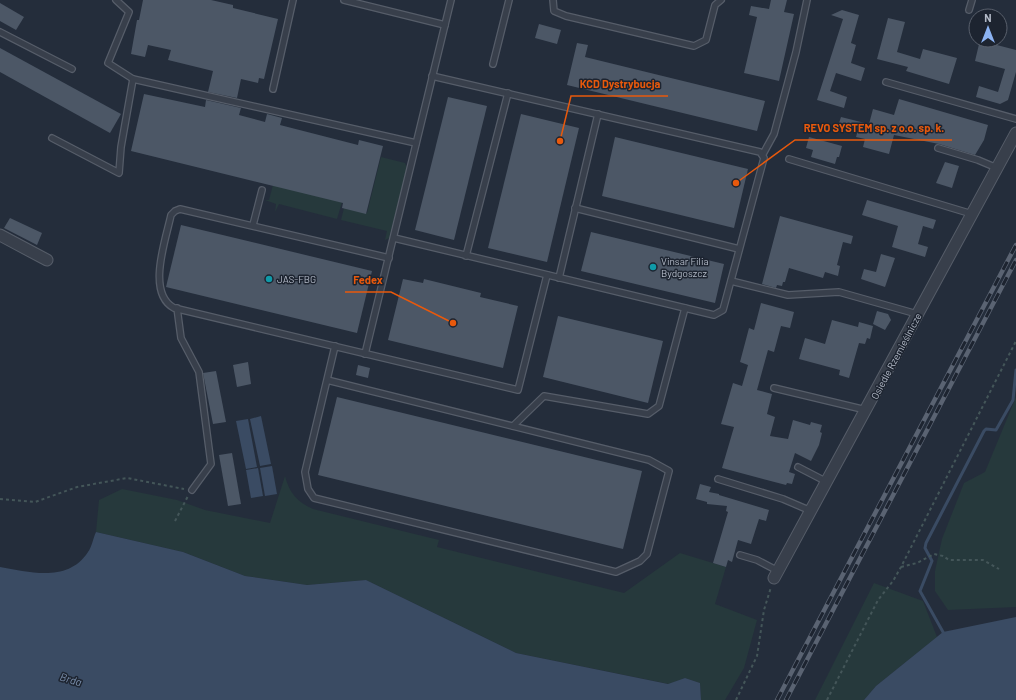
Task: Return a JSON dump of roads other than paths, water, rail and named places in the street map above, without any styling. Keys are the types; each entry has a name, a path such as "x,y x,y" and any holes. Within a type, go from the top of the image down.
{"street":[{"name":"Osiedle Rzemieślnicze","path":"776,574 867,410 917,314 1016,133"},
{"path":"0,236 47,260"}],"lane":[{"path":"116,0 129,12 108,63 133,78 416,143"},
{"path":"273,90 293,0"},
{"path":"344,0 445,25"},
{"path":"365,354 451,0"},
{"path":"494,64 509,0"},
{"path":"553,0 554,11 566,16 694,46 706,40 715,5 721,0"},
{"path":"394,238 714,315 721,313 764,158 763,154 774,134 796,52 807,0"},
{"path":"0,32 72,69"},
{"path":"432,76 760,152 763,154"},
{"path":"52,138 119,173 121,147 133,78"},
{"path":"886,82 1016,119"},
{"path":"466,256 508,93"},
{"path":"558,278 598,114"},
{"path":"938,148 978,160 997,168"},
{"path":"789,159 972,214"},
{"path":"253,226 262,190"},
{"path":"575,208 739,249"},
{"path":"389,258 186,209 175,211 171,216 158,271 163,296 168,304 177,308 518,390 547,275"},
{"path":"731,281 788,295 839,292 917,314"},
{"path":"177,308 181,338 199,372 211,464 192,490"},
{"path":"513,426 544,396 648,414 659,406 685,308"},
{"path":"327,380 650,460 669,470 647,554 640,561 616,572 314,498 308,489 305,472 327,380 336,346"},
{"path":"774,388 867,410"},
{"path":"798,467 827,482"},
{"path":"718,479 783,499 811,511"},
{"path":"740,555 757,560 776,574"}],"water":[{"path":"261,416 271,464 260,466 250,419"},
{"path":"248,419 257,467 246,469 236,421"},
{"path":"272,466 277,494 265,496 260,468"},
{"path":"258,468 263,496 251,498 246,470"},
{"name":"Brda","path":"96,532 183,552 245,576 307,585 366,580 516,653 668,684 685,678 700,683 701,700 0,700 0,567 36,573 59,572 70,568 80,562 91,548"},
{"path":"1016,617 1016,700 864,700 876,686 943,632"}],"waterway":[{"path":"943,632 920,591 932,561 925,548 926,543 984,431 986,429 996,430 1013,400 1016,370"}],"railway":[{"path":"777,700 1016,245"},
{"path":"786,700 1016,260"}],"place":[{"name":"KCD Dystrybucja","path":"560,141"},
{"name":"REVO SYSTEM sp. z o.o. sp. k.","path":"736,183"},
{"name":"Vinsar Filia Bydgoszcz","path":"653,267"},
{"name":"JAS-FBG","path":"269,279"},
{"name":"Fedex","path":"453,323"}]}
